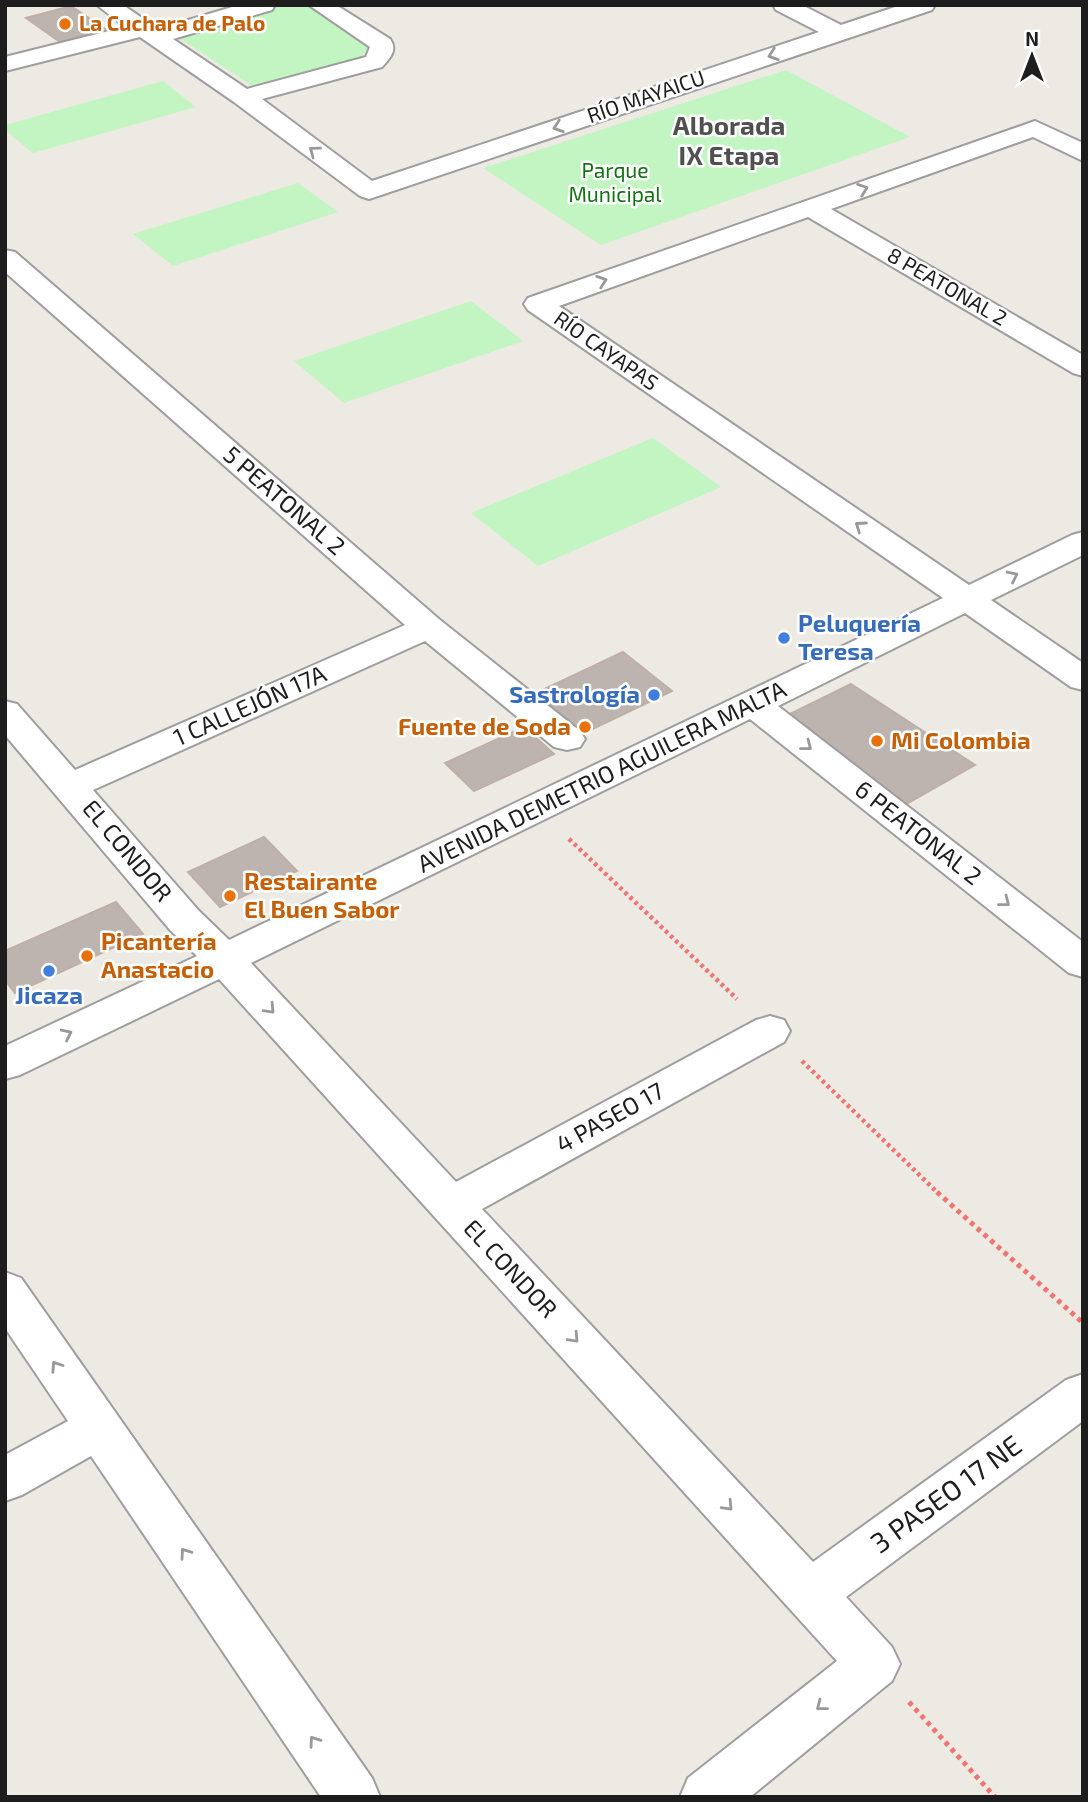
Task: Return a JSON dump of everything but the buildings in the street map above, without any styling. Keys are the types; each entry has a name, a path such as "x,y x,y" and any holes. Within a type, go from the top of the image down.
{"street":[{"path":"108,5 243,97 374,62 381,54 382,44 320,5"},
{"path":"5,64 264,5"},
{"path":"784,5 838,33"},
{"name":"RÍO MAYAICU","path":"243,97 369,191 924,5"},
{"name":"RÍO CAYAPAS","path":"1083,153 1035,128 538,304 1083,679"},
{"name":"8 PEATONAL 2","path":"811,208 1083,367"},
{"name":"5 PEATONAL 2","path":"6,259 428,627 567,739"},
{"name":"AVENIDA DEMETRIO AGUILERA MALTA","path":"5,1064 538,809 1083,542"},
{"name":"1 CALLEJÓN 17A","path":"71,786 428,627"},
{"name":"6 PEATONAL 2","path":"753,704 1083,963"},
{"name":"EL CONDOR","path":"5,712 185,920 224,959 874,1664"},
{"name":"4 PASEO 17","path":"451,1205 770,1031"},
{"path":"5,1291 353,1797"},
{"name":"3 PASEO 17 NE","path":"810,1594 1083,1394"},
{"path":"5,1480 98,1428"},
{"path":"707,1797 874,1664"}],"path":[{"path":"538,809 947,1202 1083,1323"},
{"path":"874,1664 995,1797"}],"green space":[{"path":"276,6 310,6 370,44 361,59 254,87 176,36"},
{"name":"Parque Municipal","path":"786,70 910,137 601,245 483,168"},
{"path":"163,81 196,107 33,153 5,130 5,125"},
{"path":"298,183 338,212 173,266 133,234"},
{"path":"471,301 523,341 344,403 294,361"},
{"path":"653,438 721,487 538,566 471,513"}],"place":[{"name":"La Cuchara de Palo","path":"65,24"},
{"name":"Peluquería Teresa","path":"784,638"},
{"name":"Sastrología","path":"654,695"},
{"name":"Fuente de Soda","path":"585,727"},
{"name":"Mi Colombia","path":"877,741"},
{"name":"Restairante El Buen Sabor","path":"230,896"},
{"name":"Picantería Anastacio","path":"87,956"},
{"name":"Jicaza","path":"49,971"}],"district":[{"name":"Alborada IX Etapa","path":"729,141"}]}
